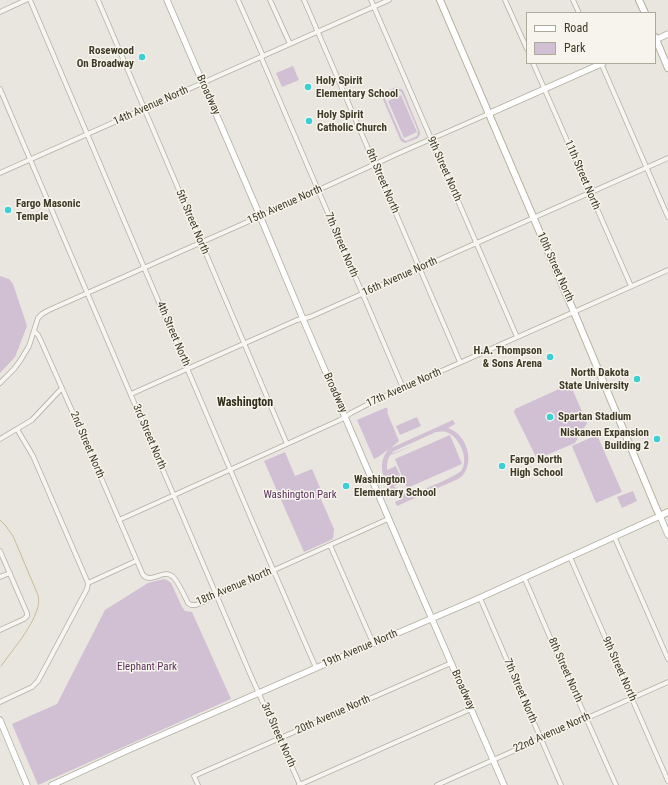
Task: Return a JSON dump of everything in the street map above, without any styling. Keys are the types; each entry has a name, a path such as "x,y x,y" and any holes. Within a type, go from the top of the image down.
{"main road":[{"name":"10th Street North","path":"440,0 660,516"},
{"path":"639,0 645,12"},
{"path":"656,41 668,68"},
{"name":"19th Avenue North","path":"660,516 668,512"}],"street":[{"path":"0,12 26,0"},
{"name":"4th Street North","path":"30,0 316,668"},
{"name":"5th Street North","path":"98,0 286,444"},
{"name":"Broadway","path":"167,0 388,519 504,785"},
{"name":"7th Street North","path":"238,0 403,388"},
{"path":"270,0 290,44"},
{"name":"8th Street North","path":"304,0 460,362"},
{"name":"9th Street North","path":"371,0 517,337"},
{"name":"14th Avenue North","path":"0,173 389,0"},
{"path":"505,0 526,47"},
{"path":"573,0 579,12"},
{"path":"656,39 668,34"},
{"name":"11th Street North","path":"533,64 631,286"},
{"name":"15th Avenue North","path":"0,383 20,361 35,332 38,318 48,310 318,191 600,64"},
{"path":"602,64 668,217"},
{"name":"3rd Street North","path":"0,89 259,693 300,785"},
{"name":"16th Avenue North","path":"131,394 297,320 310,317 668,158"},
{"name":"17th Avenue North","path":"119,520 333,423 374,401 668,270"},
{"name":"2nd Street North","path":"35,332 41,341 62,388 136,561"},
{"path":"0,440 32,420 62,388"},
{"path":"0,702 32,687 38,681 86,589 88,582 33,456 17,430"},
{"name":"10th Street North","path":"660,516 668,535"},
{"name":"19th Avenue North","path":"52,785 373,643 480,598 660,516"},
{"name":"18th Avenue North","path":"136,561 146,579 164,574 171,575 175,579 188,603 191,605 196,605 388,519"},
{"path":"614,536 668,659"},
{"path":"330,545 373,643"},
{"path":"0,551 27,616 24,619 0,630"},
{"name":"9th Street North","path":"570,557 668,781"},
{"path":"88,582 136,561"},
{"path":"0,577 10,573"},
{"name":"8th Street North","path":"524,578 616,785"},
{"name":"7th Street North","path":"480,598 561,785"},
{"name":"20th Avenue North","path":"198,785 194,776 451,663"},
{"name":"22nd Avenue North","path":"437,785 668,682"},
{"path":"300,785 471,709"},
{"path":"0,720 27,785"}],"green space":[{"path":"293,66 299,80 282,87 276,73"},
{"path":"396,87 403,90 420,132 418,138 405,143 401,141 382,97 383,93","holes":["396,90 400,91 418,131 417,136 406,141 402,138 385,99 386,96"]},
{"path":"401,95 417,132 404,138 388,101"},
{"path":"0,276 9,279 13,284 27,326 15,357 0,373"},
{"name":"Spartan Stadium","path":"570,384 587,423 575,443 537,459 514,412 515,409"},
{"path":"387,408 387,412 399,441 391,448 453,420 455,424 448,428 459,435 466,445 468,451 468,464 466,470 458,479 397,506 395,502 403,498 391,489 382,469 382,462 389,449 374,459 357,420","holes":["436,432 446,432 451,434 462,448 464,454 463,466 461,471 444,481 418,492 405,494 400,492 394,486 403,482 396,466 387,470 388,460 394,451"]},
{"path":"417,417 421,426 400,435 396,426"},
{"path":"450,435 462,464 407,488 395,459"},
{"path":"597,435 622,492 596,503 572,446"},
{"path":"414,445 391,455 391,454"},
{"name":"Washington Park","path":"285,452 295,476 312,469 323,495 320,497 334,529 333,539 304,552 264,461"},
{"path":"633,491 637,501 622,508 617,497"},
{"name":"Elephant Park","path":"164,579 171,583 185,611 192,612 231,699 38,785 12,724 57,704 105,610 148,583"}],"waterway":[{"path":"0,520 13,536 38,595 39,601 38,608 31,624 1,666"}],"place":[{"name":"Rosewood On Broadway","path":"142,57"},
{"name":"Holy Spirit Elementary School","path":"308,87"},
{"name":"Holy Spirit Catholic Church","path":"309,121"},
{"name":"Fargo Masonic Temple","path":"8,210"},
{"name":"H.A. Thompson & Sons Arena","path":"550,357"},
{"name":"North Dakota State University","path":"637,379"},
{"name":"Spartan Stadium","path":"550,417"},
{"name":"Niskanen Expansion Building 2","path":"657,439"},
{"name":"Fargo North High School","path":"502,466"},
{"name":"Washington Elementary School","path":"346,486"}],"district":[{"name":"Washington","path":"245,403"}]}
